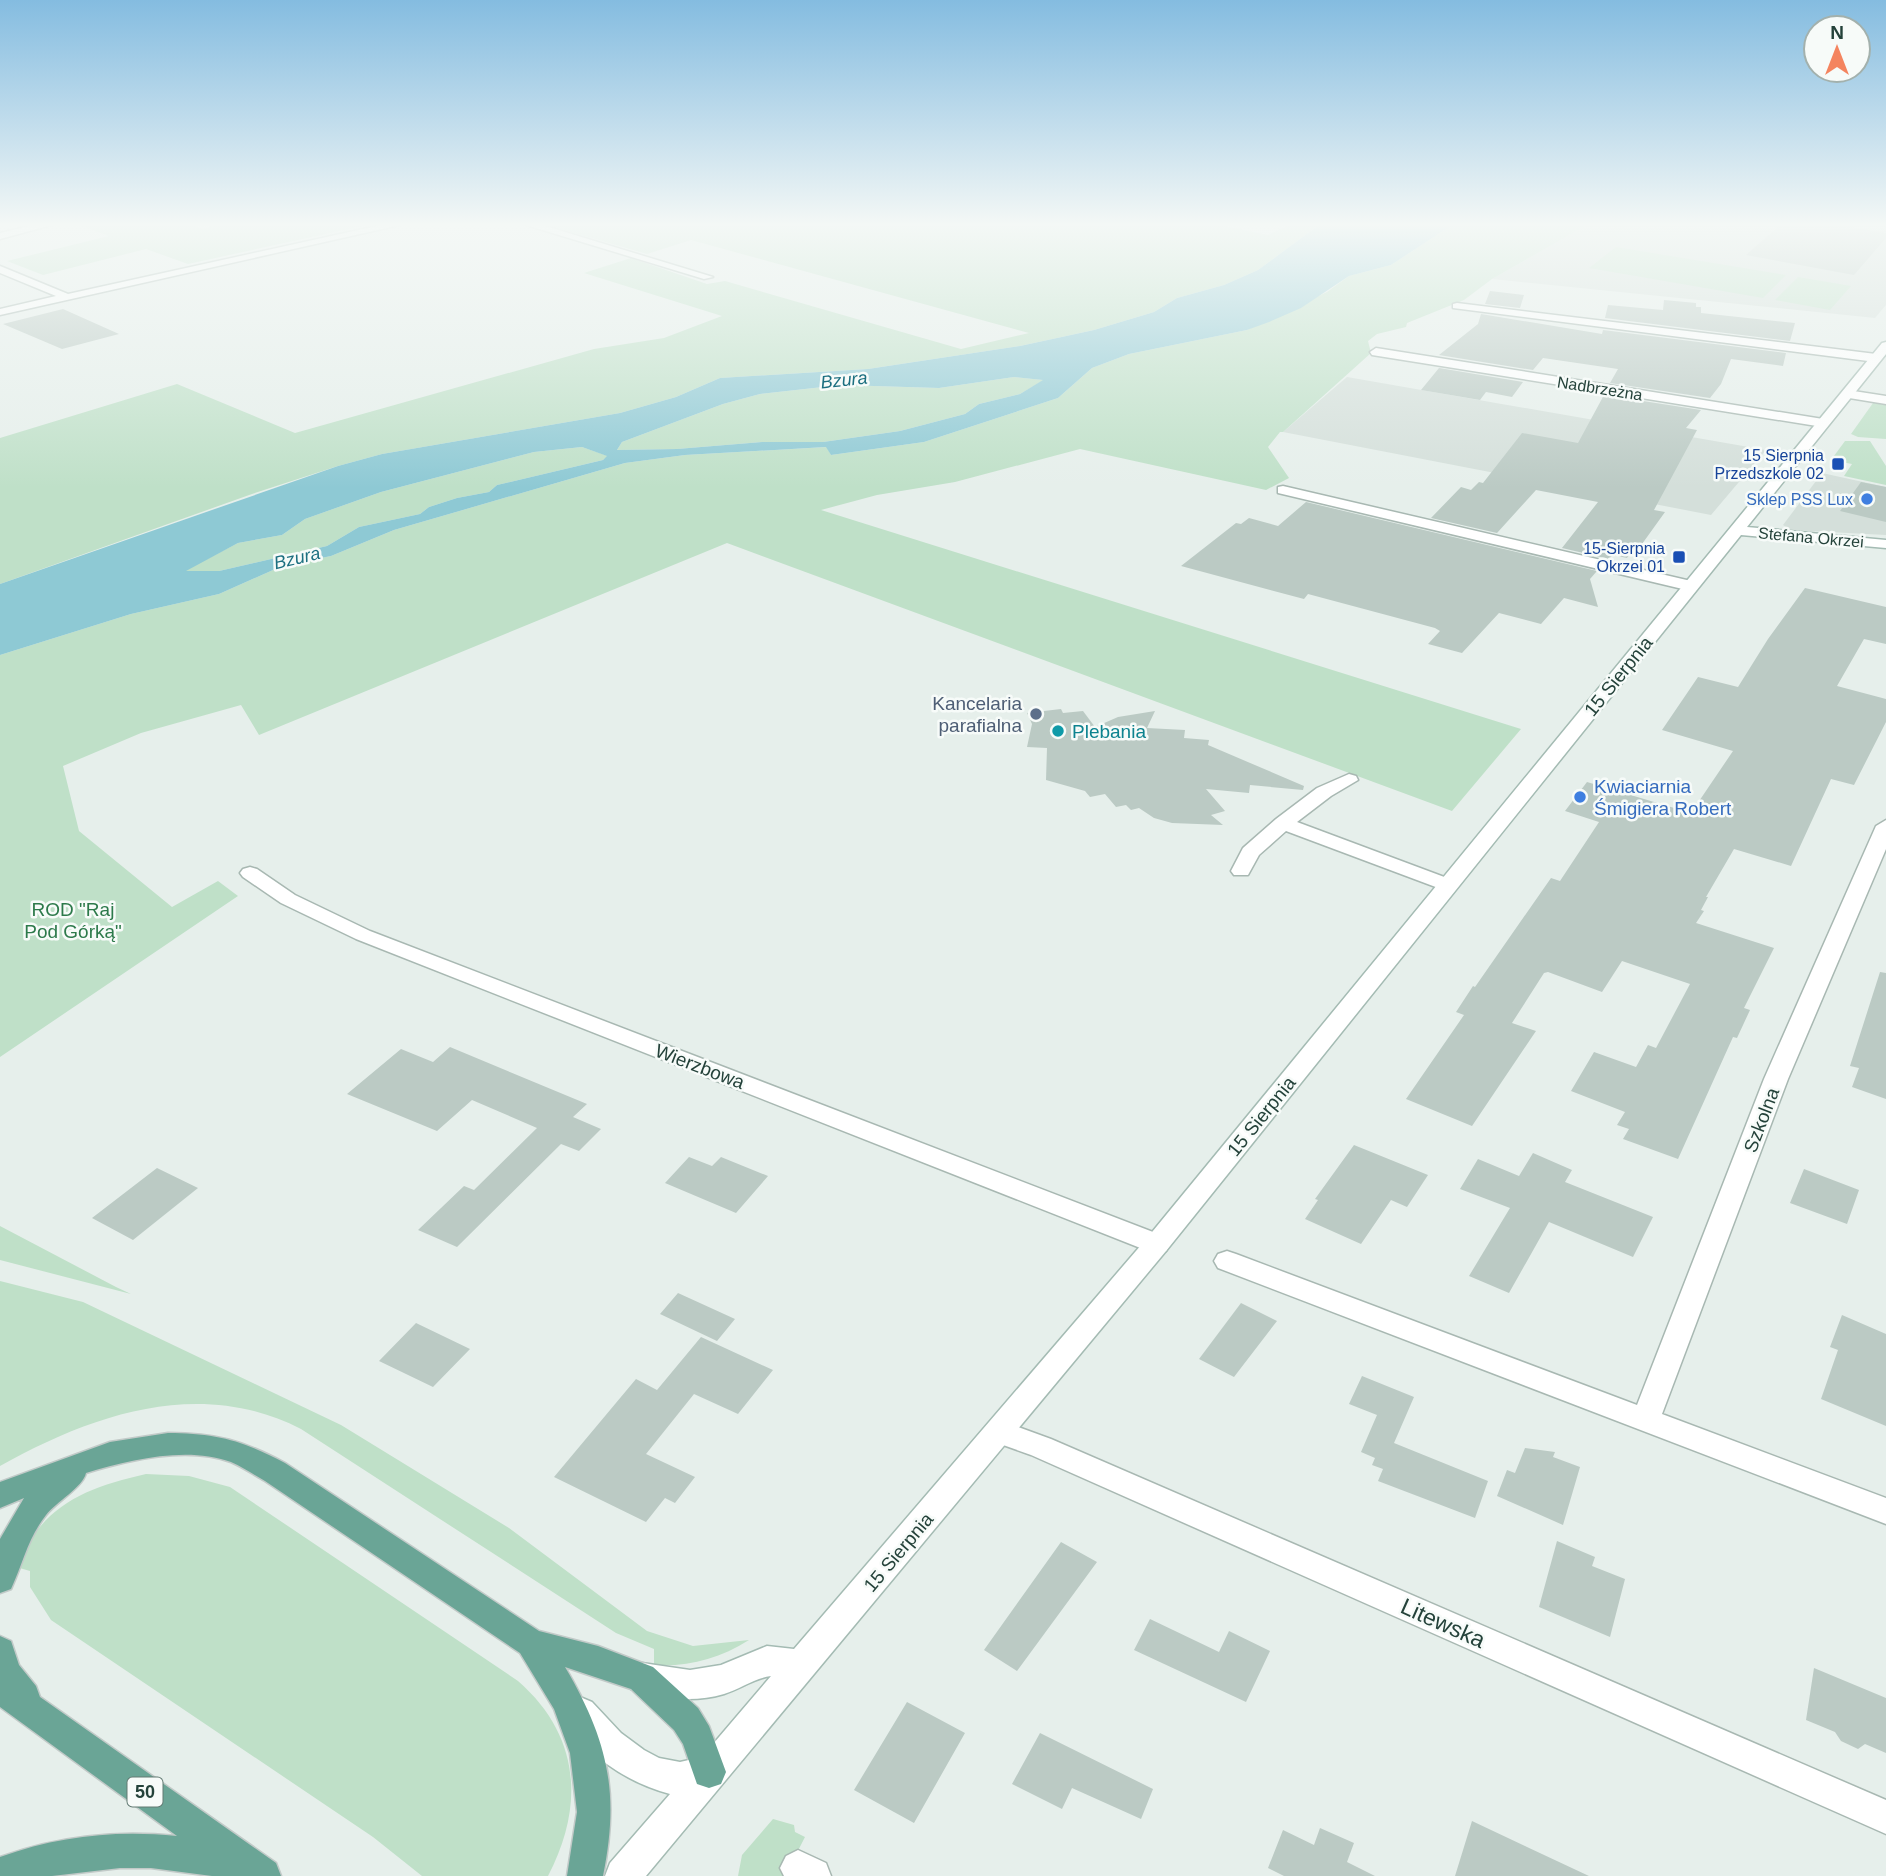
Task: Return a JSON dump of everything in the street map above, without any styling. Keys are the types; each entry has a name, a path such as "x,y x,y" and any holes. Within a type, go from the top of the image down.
{"main road":[{"path":"0,1495 84,1460 173,1444 195,1444 242,1454 275,1472 531,1643 598,1661 642,1678 686,1719 698,1737 709,1772"},
{"path":"0,1579 6,1558 25,1518 52,1487 83,1468 122,1453"},
{"path":"531,1643 565,1696 591,1762 594,1834 585,1876"},
{"path":"0,1651 4,1671 38,1715"},
{"name":"50","path":"0,1688 258,1872"},
{"path":"0,1875 65,1855 117,1849 167,1851 214,1858 258,1872"}],"street":[{"path":"1510,313 1876,358"},
{"name":"15 Sierpnia","path":"622,1876 1157,1244 1886,346"},
{"name":"Nadbrzeżna","path":"1376,352 1823,423"},
{"path":"1847,394 1886,400"},
{"path":"1283,490 1691,586"},
{"name":"Stefana Okrzei","path":"1737,530 1886,544"},
{"path":"1241,871 1250,852 1283,823 1324,792 1349,780"},
{"path":"1283,823 1448,885"},
{"name":"Szkolna","path":"1646,1418 1776,1079 1886,826"},
{"name":"Wierzbowa","path":"250,873 288,900 363,935 1157,1244"},
{"path":"1227,1261 1886,1510"},
{"name":"Litewska","path":"999,1432 1041,1447 1886,1818"},
{"path":"642,1678 690,1685 722,1680 767,1661 802,1665"},
{"path":"565,1696 596,1733 628,1759 673,1779 709,1772"}],"shaded area":[{"path":"1821,313 1880,313 1875,318"},
{"path":"1347,377 1766,450 1711,515 1283,432"},
{"path":"1822,473 1886,487 1886,535 1791,530 1783,525"}],"green space":[{"path":"711,313 834,313 961,349 1029,333 955,313 1152,313 1094,330 1020,346 868,369 720,378 676,397 620,413 382,454 252,494 0,584 0,438 177,384 295,433 594,349 664,338 722,316"},
{"name":"ROD \"Raj Pod Górką\"","path":"1284,313 1433,313 1407,323 1406,327 1377,334 1368,341 1371,353 1280,432 1268,447 1289,478 1266,490 1080,449 955,482 877,495 821,510 1521,729 1452,811 727,543 259,735 241,705 141,733 63,766 79,831 172,907 218,881 238,896 0,1057 0,655 131,614 219,594 282,566 331,556 394,530 625,463 685,455 827,447 831,455 924,442 1058,398 1092,368 1129,354 1247,330"},
{"path":"1014,377 1044,380 1020,394 979,404 965,414 900,431 823,442 762,442 677,449 617,450 622,442 723,404 760,394 841,385 939,388"},
{"path":"1873,403 1886,405 1886,439 1851,434"},
{"path":"1845,441 1870,441 1886,466 1886,485 1844,476 1852,464 1831,460"},
{"path":"582,447 608,456 603,460 497,485 489,492 457,498 429,507 420,514 359,527 327,546 219,571 184,571 238,543 282,535 305,519 381,492 534,452"},
{"path":"0,1226 116,1287 131,1294 0,1260"},
{"path":"0,1281 83,1302 341,1425 509,1528 647,1631 693,1646 749,1640 703,1660 679,1665 654,1665 654,1649 616,1633 301,1429 263,1414 224,1406 186,1404 148,1408 72,1431 0,1466"},
{"path":"146,1474 189,1476 230,1487 518,1681 539,1702 554,1724 570,1772 568,1823 548,1876 422,1876 373,1837 51,1620 30,1587 30,1571 16,1567 27,1546 52,1514 68,1503 85,1493"},
{"path":"773,1819 794,1825 795,1832 805,1837 785,1876 738,1876 742,1855"}],"water":[{"name":"Bzura","path":"1152,313 1291,313 1247,330 1129,354 1092,368 1058,398 924,442 831,455 826,447 685,455 625,463 394,530 331,556 282,566 219,594 131,614 0,655 0,584 338,466 382,454 620,413 676,397 720,378 868,369 1020,346 1094,330","holes":["1014,377 1043,380 1020,394 979,404 965,414 900,431 823,442 762,442 677,449 617,450 622,442 723,404 760,394 841,385 939,388","582,447 607,456 603,460 497,485 489,492 457,498 429,507 420,514 359,527 327,546 219,571 186,571 238,543 282,535 305,519 381,492 534,452"]}],"building":[{"path":"49,313 71,313 119,334 62,349 3,324"},
{"path":"1606,313 1701,313 1795,323 1790,341 1605,318"},
{"path":"1481,314 1602,334 1603,330 1786,353 1783,366 1731,359 1721,384 1710,398 1610,383 1618,369 1543,358 1533,370 1439,355 1478,324"},
{"path":"1439,368 1523,382 1512,397 1486,392 1480,400 1421,390"},
{"path":"1604,395 1701,410 1686,428 1697,430 1654,510 1665,512 1637,551 1632,550 1627,558 1613,555 1609,559 1562,548 1598,502 1536,490 1497,533 1431,518 1461,487 1471,490 1479,482 1483,483 1522,433 1578,443"},
{"name":"Sklep PSS Lux","path":"1861,482 1886,487 1886,522 1840,511"},
{"path":"1306,502 1597,571 1590,579 1598,607 1564,598 1541,624 1499,613 1462,653 1428,644 1440,631 1435,628 1308,594 1304,599 1181,566 1236,523 1241,524 1249,518 1278,526"},
{"path":"1805,588 1886,607 1886,644 1864,639 1837,686 1886,699 1886,722 1854,785 1831,779 1791,866 1734,849 1706,897 1701,910 1704,911 1696,923 1774,948 1744,1008 1750,1010 1737,1038 1733,1037 1678,1159 1623,1139 1629,1129 1617,1125 1625,1112 1571,1091 1594,1052 1636,1067 1648,1045 1656,1048 1690,984 1622,961 1602,992 1548,972 1544,973 1512,1023 1536,1031 1472,1126 1406,1099 1464,1015 1456,1012 1473,986 1475,987 1551,878 1560,881 1599,822 1565,811 1587,782 1691,813 1733,751 1662,730 1698,677 1738,687"},
{"path":"1061,709 1063,713 1083,711 1095,727 1118,717 1155,711 1147,728 1185,730 1184,738 1209,740 1208,745 1304,786 1303,790 1250,785 1249,793 1206,789 1225,811 1211,815 1223,825 1172,823 1154,818 1139,808 1131,810 1126,805 1116,807 1105,794 1090,797 1085,791 1046,780 1047,748 1027,747 1032,724 1027,713"},
{"path":"1880,972 1886,973 1886,1099 1852,1087 1859,1068 1850,1066"},
{"path":"450,1047 587,1104 573,1117 601,1129 579,1151 561,1144 457,1247 418,1230 464,1186 474,1190 537,1128 472,1100 437,1131 347,1094 401,1049 433,1062"},
{"path":"1354,1145 1428,1175 1407,1207 1391,1200 1361,1244 1305,1219 1318,1200 1315,1199"},
{"path":"1533,1153 1572,1170 1565,1182 1653,1217 1633,1257 1549,1222 1509,1293 1469,1276 1510,1208 1460,1189 1478,1159 1519,1176"},
{"path":"689,1157 712,1166 721,1157 768,1176 736,1213 665,1183"},
{"path":"157,1168 198,1188 133,1240 92,1218"},
{"path":"1804,1169 1859,1190 1847,1224 1790,1203"},
{"path":"678,1293 735,1319 717,1341 660,1314"},
{"path":"1241,1303 1277,1321 1234,1377 1199,1359"},
{"path":"1842,1315 1886,1334 1886,1426 1821,1399 1838,1350 1830,1347"},
{"path":"416,1323 470,1349 433,1387 379,1361"},
{"path":"701,1337 773,1370 738,1414 694,1394 646,1454 695,1477 675,1503 665,1498 646,1522 554,1477 636,1379 657,1390"},
{"path":"1362,1376 1414,1397 1394,1443 1488,1481 1475,1518 1378,1481 1383,1469 1372,1465 1375,1458 1361,1452 1377,1415 1349,1404"},
{"path":"1525,1448 1555,1452 1553,1457 1580,1467 1563,1525 1497,1496 1507,1470 1515,1473"},
{"path":"1557,1541 1595,1557 1592,1566 1625,1579 1610,1637 1539,1607"},
{"path":"1061,1542 1097,1562 1017,1671 984,1650"},
{"path":"1150,1619 1219,1652 1229,1631 1270,1651 1246,1702 1134,1650"},
{"path":"1814,1668 1886,1698 1886,1753 1865,1744 1858,1749 1841,1741 1835,1732 1806,1720"},
{"path":"907,1702 965,1733 914,1823 854,1790"},
{"path":"1040,1733 1153,1789 1141,1819 1072,1788 1062,1809 1012,1784"},
{"path":"1472,1821 1527,1847 1589,1876 1455,1876"},
{"path":"1320,1828 1354,1843 1347,1862 1375,1876 1284,1876 1268,1868 1283,1830 1314,1845"}],"place":[{"name":"15 Sierpnia Przedszkole 02","path":"1838,464"},
{"name":"Sklep PSS Lux","path":"1867,499"},
{"name":"15-Sierpnia Okrzei 01","path":"1679,557"},
{"name":"Kancelaria parafialna","path":"1036,714"},
{"name":"Plebania","path":"1058,731"},
{"name":"Kwiaciarnia Śmigiera Robert","path":"1580,797"}]}
